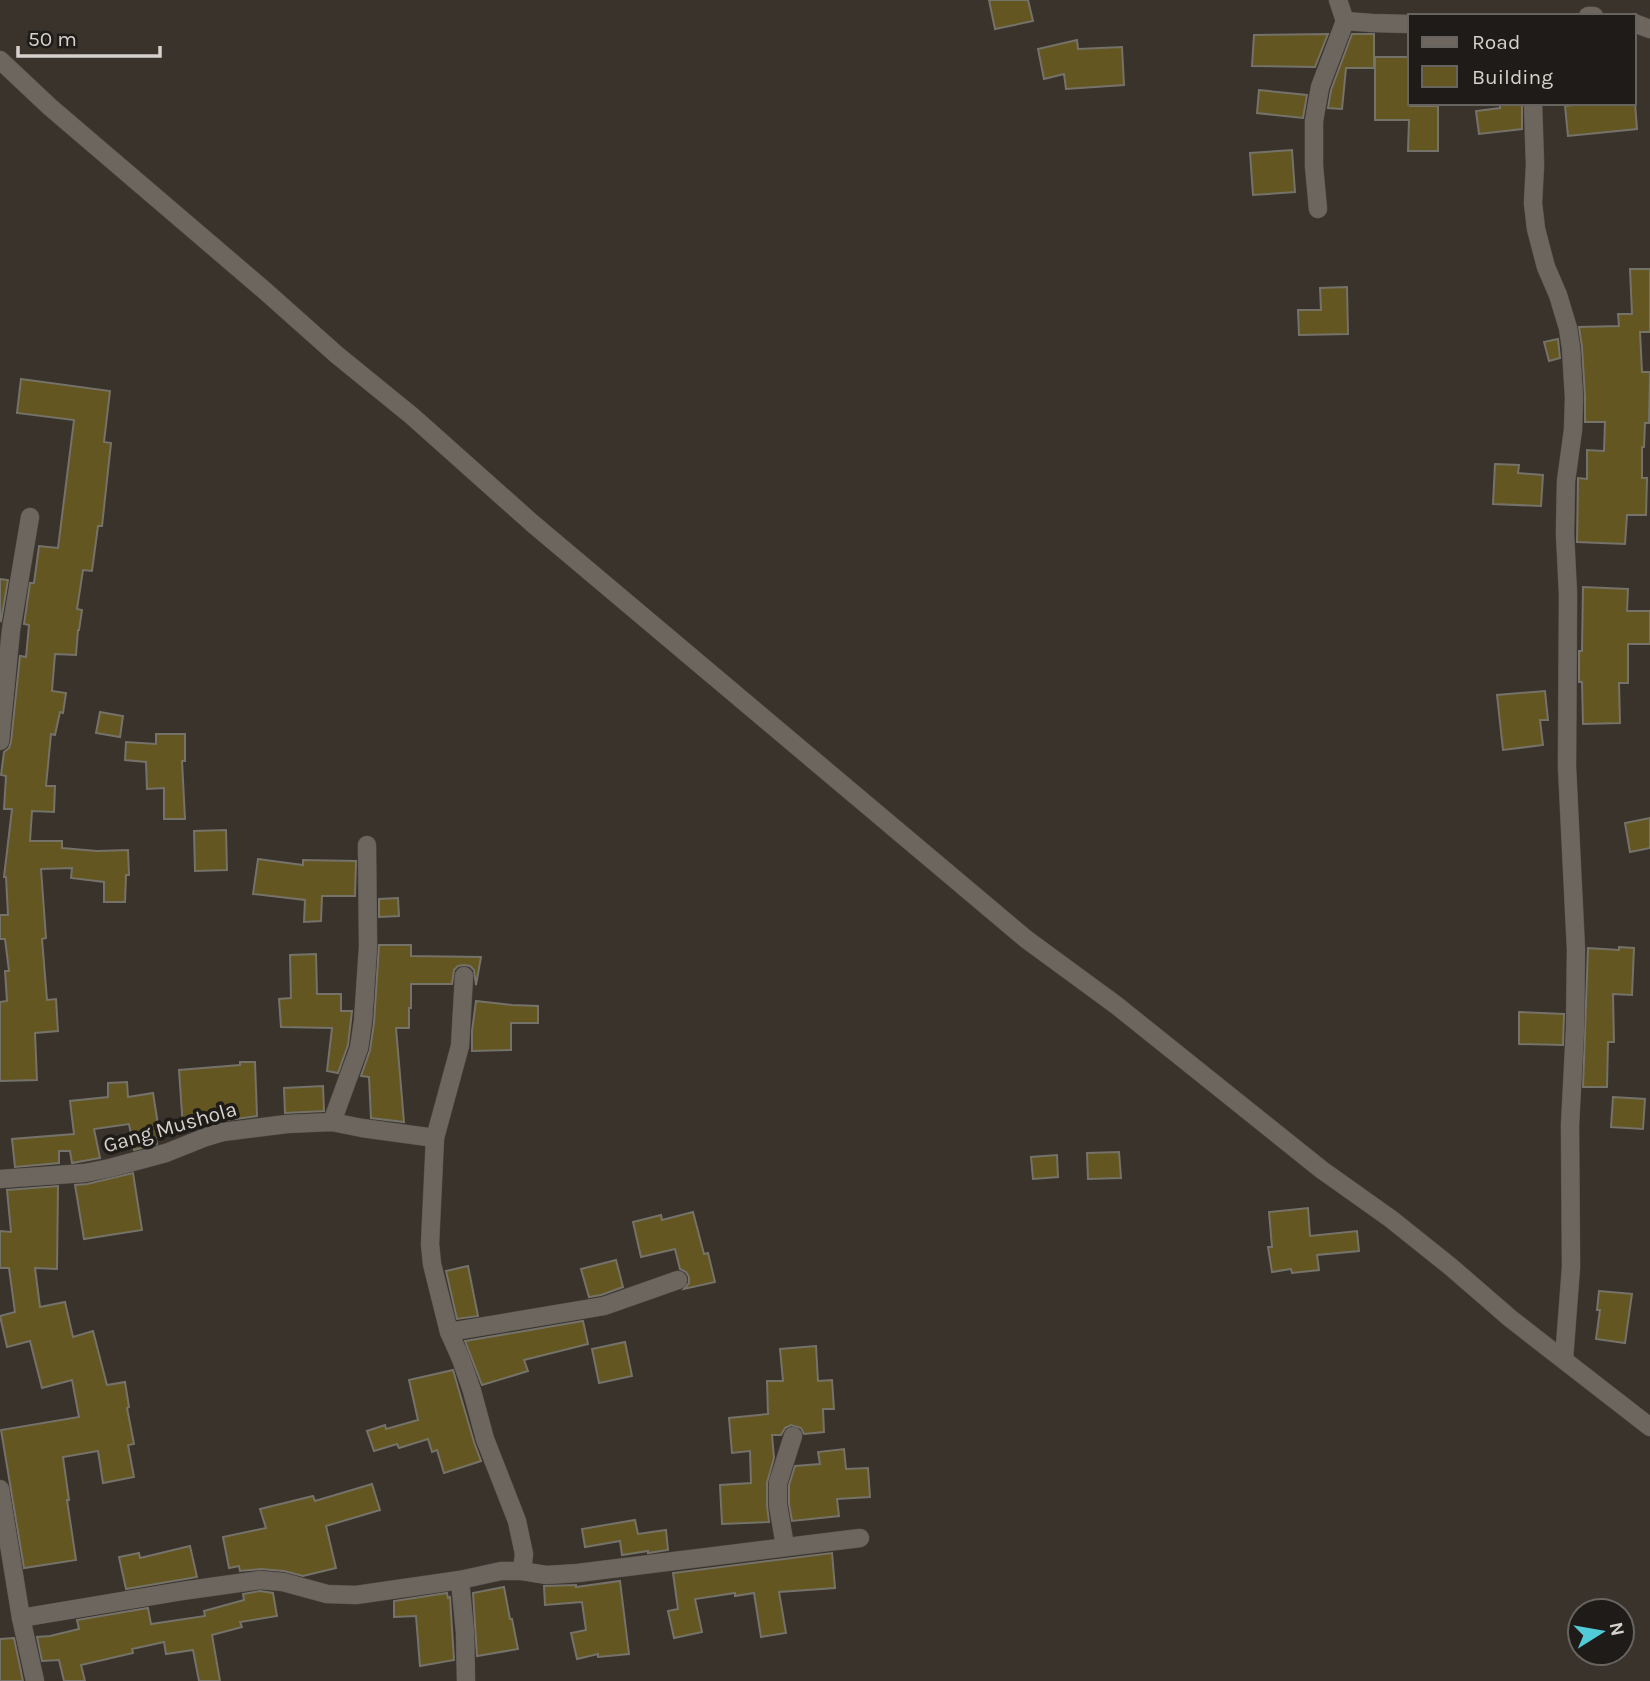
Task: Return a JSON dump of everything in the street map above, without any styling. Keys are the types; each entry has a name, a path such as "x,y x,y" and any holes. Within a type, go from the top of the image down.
{"street":[{"path":"1318,209 1314,121 1320,87 1345,21 1338,0"},
{"path":"1345,21 1408,24"},
{"path":"0,60 50,107 337,355 412,416 542,532 1026,939 1116,1005 1322,1170 1401,1227 1511,1319 1650,1427"},
{"path":"1533,105 1533,202 1536,229 1543,258 1568,328 1574,398 1566,481 1565,534 1568,594 1567,767 1576,950 1570,1125 1571,1266 1564,1359"},
{"path":"0,741 3,687 30,517"},
{"path":"332,1122 359,1048 363,1021 369,947 367,845"},
{"path":"464,976 460,1046 435,1138 430,1244 432,1264 449,1332 472,1391 485,1439 517,1521 524,1554 522,1571"},
{"name":"Gang Mushola","path":"0,1179 59,1176 110,1168 166,1153 206,1137 241,1129 299,1122 332,1122 435,1138"},
{"path":"449,1332 604,1306 678,1280"},
{"path":"785,1546 778,1505 778,1483 793,1436"},
{"path":"0,1489 21,1618 35,1681"},
{"path":"21,1618 260,1580 283,1582 327,1594 356,1595 460,1580 501,1571 546,1575 578,1573 860,1538"},
{"path":"460,1580 466,1681"}],"building":[{"path":"989,0 1028,0 1033,21 995,29"},
{"path":"1328,34 1315,67 1252,66 1254,35"},
{"path":"1352,34 1374,34 1374,68 1346,68 1342,109 1328,108 1331,90"},
{"path":"1077,40 1078,49 1122,47 1124,85 1066,89 1064,74 1044,79 1038,49"},
{"path":"1375,57 1408,57 1408,105 1438,106 1438,151 1408,151 1409,120 1375,120"},
{"path":"1259,90 1307,95 1303,118 1257,113"},
{"path":"1500,105 1522,105 1522,129 1479,134 1476,111 1500,108"},
{"path":"1635,105 1637,129 1568,136 1565,106"},
{"path":"1292,150 1295,192 1253,195 1250,153"},
{"path":"1630,269 1650,269 1650,332 1640,332 1642,372 1650,372 1649,423 1645,423 1642,447 1642,478 1647,478 1646,515 1627,515 1625,544 1577,542 1578,478 1587,479 1587,450 1604,451 1605,422 1585,422 1579,327 1619,326 1618,314 1632,314"},
{"path":"1347,287 1348,334 1299,335 1298,310 1321,310 1320,288"},
{"path":"1558,339 1560,358 1549,361 1544,342"},
{"path":"21,379 110,391 104,442 111,443 102,526 98,526 92,571 83,570 77,609 82,610 76,655 55,654 52,691 66,693 63,713 60,712 55,735 51,734 46,786 55,786 54,812 32,811 30,841 62,841 62,848 128,850 129,875 126,875 125,902 104,902 104,882 71,878 72,868 41,869 46,938 42,939 47,1000 56,999 58,1031 35,1033 37,1080 0,1081 0,1002 7,1001 5,971 9,971 5,939 0,939 0,915 8,915 4,877 12,809 4,809 6,776 1,775 4,752 11,742 20,656 26,657 29,625 24,624 30,583 34,583 39,546 58,548 74,420 17,413"},
{"path":"1495,464 1519,465 1518,473 1543,475 1541,506 1493,504"},
{"path":"0,579 8,580 1,621 0,620"},
{"path":"1583,587 1628,589 1627,611 1650,611 1650,644 1628,644 1628,683 1619,683 1620,723 1583,724 1579,651 1582,651"},
{"path":"1545,691 1548,720 1540,720 1543,745 1503,750 1497,695"},
{"path":"100,712 123,716 120,737 96,733"},
{"path":"156,734 185,734 185,761 182,761 185,819 164,819 164,788 147,789 146,762 125,760 126,742 156,744"},
{"path":"1650,818 1650,848 1630,852 1625,823"},
{"path":"226,830 227,870 195,871 194,831"},
{"path":"258,859 303,865 303,860 356,861 355,896 322,896 321,921 304,922 305,900 253,894"},
{"path":"398,898 399,916 379,917 379,899"},
{"path":"379,945 411,945 411,956 481,957 476,985 474,970 464,965 454,970 452,984 411,984 409,1028 396,1028 404,1122 371,1118 369,1077 361,1076 370,1050 374,1023"},
{"path":"1619,947 1634,948 1632,995 1613,994 1614,1042 1608,1042 1607,1087 1583,1087 1588,948 1619,950"},
{"path":"316,954 317,994 341,994 341,1011 352,1011 348,1045 338,1073 327,1071 332,1028 281,1027 279,999 291,998 290,955"},
{"path":"476,1001 538,1006 538,1023 511,1023 511,1050 472,1051"},
{"path":"1519,1012 1564,1014 1563,1045 1519,1044"},
{"path":"240,1062 255,1062 257,1116 221,1121 197,1128 183,1128 179,1070 240,1065"},
{"path":"127,1082 128,1097 153,1093 160,1137 156,1138 157,1144 134,1150 129,1124 94,1129 100,1158 72,1163 70,1151 59,1151 59,1163 15,1167 12,1139 74,1134 70,1101 108,1097 108,1083"},
{"path":"323,1086 324,1111 285,1113 284,1088"},
{"path":"1613,1097 1645,1099 1643,1129 1611,1127"},
{"path":"1119,1152 1121,1178 1088,1179 1087,1153"},
{"path":"1057,1155 1058,1177 1033,1179 1031,1157"},
{"path":"133,1173 142,1230 84,1239 75,1185"},
{"path":"58,1186 57,1269 35,1268 40,1307 65,1302 73,1337 93,1331 107,1385 125,1382 134,1444 128,1445 134,1477 103,1483 98,1451 63,1457 76,1560 24,1568 1,1430 79,1417 72,1380 42,1388 30,1341 7,1347 0,1316 15,1312 9,1268 0,1268 0,1231 11,1232 7,1190"},
{"path":"1308,1208 1310,1236 1357,1231 1359,1251 1317,1255 1319,1270 1292,1273 1291,1269 1272,1272 1268,1247 1272,1247 1269,1212"},
{"path":"693,1212 715,1282 684,1289 689,1283 689,1277 680,1269 675,1249 641,1257 633,1222 661,1215 662,1220"},
{"path":"616,1260 623,1287 589,1297 581,1269"},
{"path":"468,1266 478,1316 457,1319 446,1271"},
{"path":"1599,1291 1632,1294 1625,1343 1596,1339 1600,1310 1597,1310"},
{"path":"583,1321 588,1344 524,1360 528,1371 482,1385 465,1341"},
{"path":"625,1342 632,1376 599,1383 592,1349"},
{"path":"816,1346 818,1381 832,1380 834,1409 823,1409 824,1432 804,1434 801,1428 791,1425 785,1428 781,1435 772,1435 774,1458 767,1483 769,1522 722,1524 720,1485 751,1483 750,1451 732,1453 729,1418 768,1414 767,1381 783,1381 780,1349"},
{"path":"453,1370 481,1461 444,1473 437,1450 432,1452 428,1439 399,1448 397,1444 374,1451 367,1431 418,1420 409,1380"},
{"path":"844,1449 846,1469 868,1468 870,1497 837,1499 839,1516 792,1521 789,1485 795,1466 820,1464 818,1452"},
{"path":"372,1484 380,1510 326,1526 336,1568 303,1576 261,1569 240,1571 239,1566 229,1568 223,1537 266,1528 260,1509 313,1496 315,1501"},
{"path":"635,1520 638,1534 666,1530 668,1550 622,1555 620,1541 585,1547 582,1529"},
{"path":"190,1546 197,1577 126,1589 119,1557 139,1553 140,1558"},
{"path":"832,1553 835,1588 779,1592 786,1633 761,1637 754,1593 735,1596 735,1593 695,1599 702,1632 674,1638 668,1611 678,1609 673,1573"},
{"path":"620,1581 629,1654 598,1657 598,1654 577,1659 571,1633 586,1630 582,1602 545,1605 544,1586 576,1587"},
{"path":"504,1587 518,1649 477,1656 473,1593"},
{"path":"260,1591 273,1593 277,1616 240,1622 242,1627 212,1635 220,1681 199,1681 193,1650 166,1654 164,1642 132,1649 133,1653 81,1665 85,1681 64,1681 59,1660 42,1661 37,1637 79,1629 77,1620 148,1608 151,1624 205,1616 204,1611 244,1600 243,1594"},
{"path":"447,1593 448,1598 450,1597 454,1660 420,1666 416,1616 394,1617 394,1601"},
{"path":"14,1638 23,1681 0,1681 0,1639"}]}
